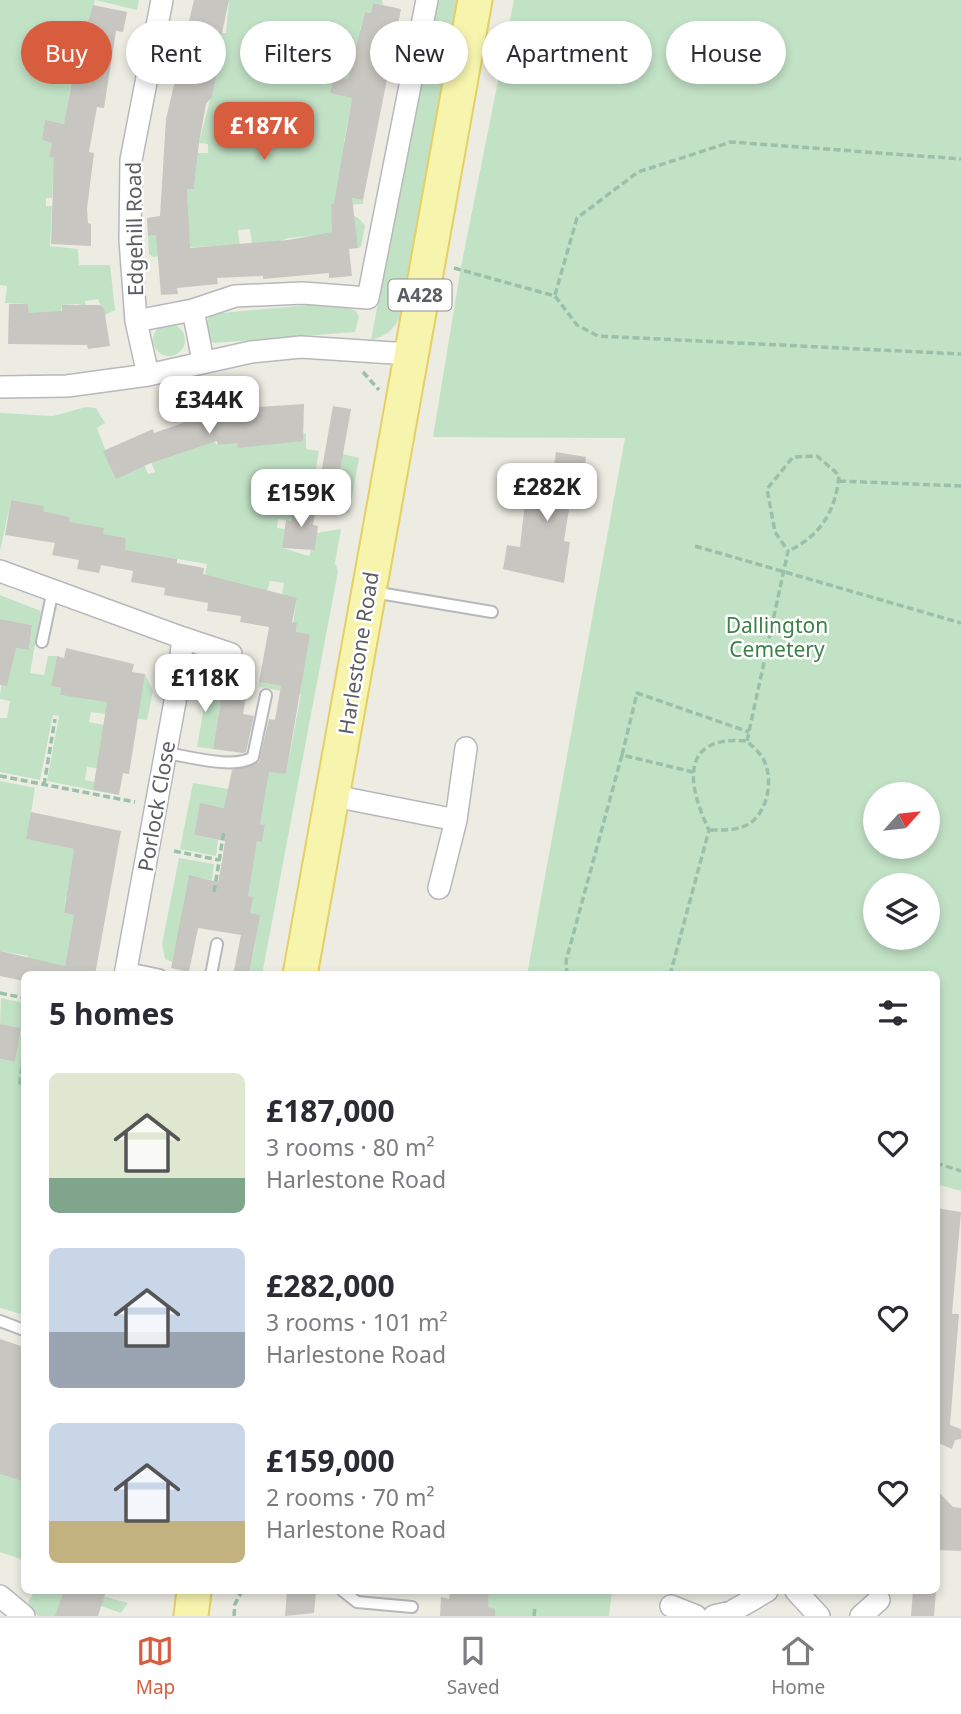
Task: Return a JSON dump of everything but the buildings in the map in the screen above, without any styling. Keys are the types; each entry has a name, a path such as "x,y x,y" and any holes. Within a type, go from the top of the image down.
{"main road":[{"name":"Harlestone Road","path":"301,971 475,0"},
{"path":"191,1616 194,1594"}],"street":[{"name":"Edgehill Road","path":"148,375 136,321 130,240 131,160 162,0"},
{"path":"136,321 193,310 235,296 303,293 368,298 427,0"},
{"path":"193,310 203,361"},
{"path":"0,387 67,386 148,375 203,361 301,346 410,354"},
{"path":"0,571 231,654"},
{"name":"Porlock Close","path":"126,971 166,753 183,638"},
{"path":"439,888 456,820 466,748"},
{"path":"334,796 456,820"},
{"path":"715,1616 731,1612 762,1594"},
{"path":"799,1594 819,1616"},
{"path":"861,1616 883,1595"},
{"path":"0,1596 24,1616"},
{"path":"671,1606 696,1616"}],"lane":[{"path":"42,642 53,590"},
{"path":"367,591 492,612"},
{"path":"166,753 231,763 247,762 253,757 266,695"},
{"path":"212,971 217,944"},
{"path":"0,1321 21,1329"},
{"path":"346,1594 357,1602 412,1607"}],"path":[{"path":"555,296 577,218 638,172 731,142 961,159"},
{"path":"445,269 461,267 555,296 576,325 598,336 961,355"},
{"path":"747,741 788,551 775,531 767,489 793,457 817,456 839,475 836,503 817,530 802,544 788,551"},
{"path":"839,481 961,486"},
{"path":"695,546 961,622"},
{"path":"567,971 566,961 637,693 749,732"},
{"path":"44,785 55,719"},
{"path":"671,971 709,830 695,801 695,761 711,746 728,739 747,741 763,758 768,783 764,808 748,825 733,830 709,830"},
{"path":"622,755 693,772"},
{"path":"0,776 142,803"},
{"path":"214,892 224,831"},
{"path":"174,851 219,860"},
{"path":"0,993 21,997"},
{"path":"940,1164 961,1171"},
{"path":"234,1616 235,1604 241,1594"},
{"path":"534,1616 535,1607"}],"green space":[{"path":"0,0 95,0 88,21 21,21 21,84 71,84 66,116 72,125 45,121 42,140 52,143 49,157 64,160 62,184 53,183 52,198 46,198 46,206 52,206 50,246 78,249 79,265 110,265 115,310 105,315 98,299 85,301 86,311 80,310 79,304 62,305 61,314 29,313 28,304 5,303 7,286 0,285"},
{"path":"95,0 139,0 137,10"},
{"path":"227,0 382,0 383,5 373,3 371,13 365,12 360,30 370,32 370,37 356,48 356,21 240,21 240,84 332,84 330,93 352,98 344,142 369,147 337,195 363,200 363,204 331,205 331,213 351,214 358,218 365,226 361,247 358,248 355,231 288,238 253,252 250,229 238,230 240,248 232,245 180,248 180,254 153,257 149,254 148,236 188,230 187,189 194,189 198,153 208,153 208,144 199,143 214,84 226,84"},
{"path":"434,0 462,0 458,21 430,21"},
{"name":"Dallington Cemetery","path":"514,0 961,0 961,1191 940,1185 940,971 528,971 625,438 433,437 461,267 497,84 652,84 652,21 510,21"},
{"path":"418,84 446,84 405,306 393,328 371,340"},
{"path":"309,305 344,307 356,311 359,317 355,332 214,343 209,340 204,327 211,314"},
{"path":"169,324 181,328 185,340 181,352 169,356 157,352 153,340 157,328"},
{"path":"86,407 96,408 105,423 97,428 116,478 139,452 148,474 155,472 151,462 214,442 218,445 303,433 306,434 306,449 319,451 315,473 339,477 343,454 359,458 349,513 294,505 290,521 278,519 277,528 285,529 282,548 309,556 311,550 315,550 317,533 341,529 335,563 338,571 263,971 250,971 255,944 240,940 253,898 247,896 257,841 262,842 265,826 260,824 266,771 286,774 301,694 259,687 259,682 280,686 282,672 309,634 296,632 297,624 293,623 297,598 282,595 284,583 270,581 267,591 205,575 207,564 136,552 124,553 126,539 67,530 70,517 43,511 43,506 11,500 0,551 0,413 53,416"},
{"path":"0,595 41,611 30,673 44,675 48,656 57,656 51,686 61,688 60,695 139,703 145,674 153,691 147,720 91,712 89,722 104,725 97,768 87,767 85,780 95,782 93,790 47,781 59,716 53,715 40,780 0,772 0,718 7,718 10,701 0,699 2,680 16,648 29,650 32,625 0,619"},
{"path":"209,678 224,681 213,749 197,747"},
{"path":"0,781 35,788 27,839 80,850 67,890 76,891 75,899 66,897 64,913 74,915 65,966 55,964 36,971 26,971 28,956 0,951"},
{"path":"193,783 235,790 225,808 200,804 194,835 218,840 216,856 180,849"},
{"path":"179,858 214,864 212,880 189,876 183,907 198,928 197,934 179,931 172,962 165,959 162,944"},
{"path":"1,998 21,1002 21,1028 0,1024"},
{"path":"20,1034 21,1314 0,1308 0,1059 15,1062"},
{"path":"0,1474 21,1481 21,1559 0,1552"},
{"path":"33,1594 64,1594 64,1616 38,1616 28,1602"},
{"path":"67,1594 95,1594 128,1603 121,1613"},
{"path":"489,1594 612,1594 609,1616 487,1616"}]}
